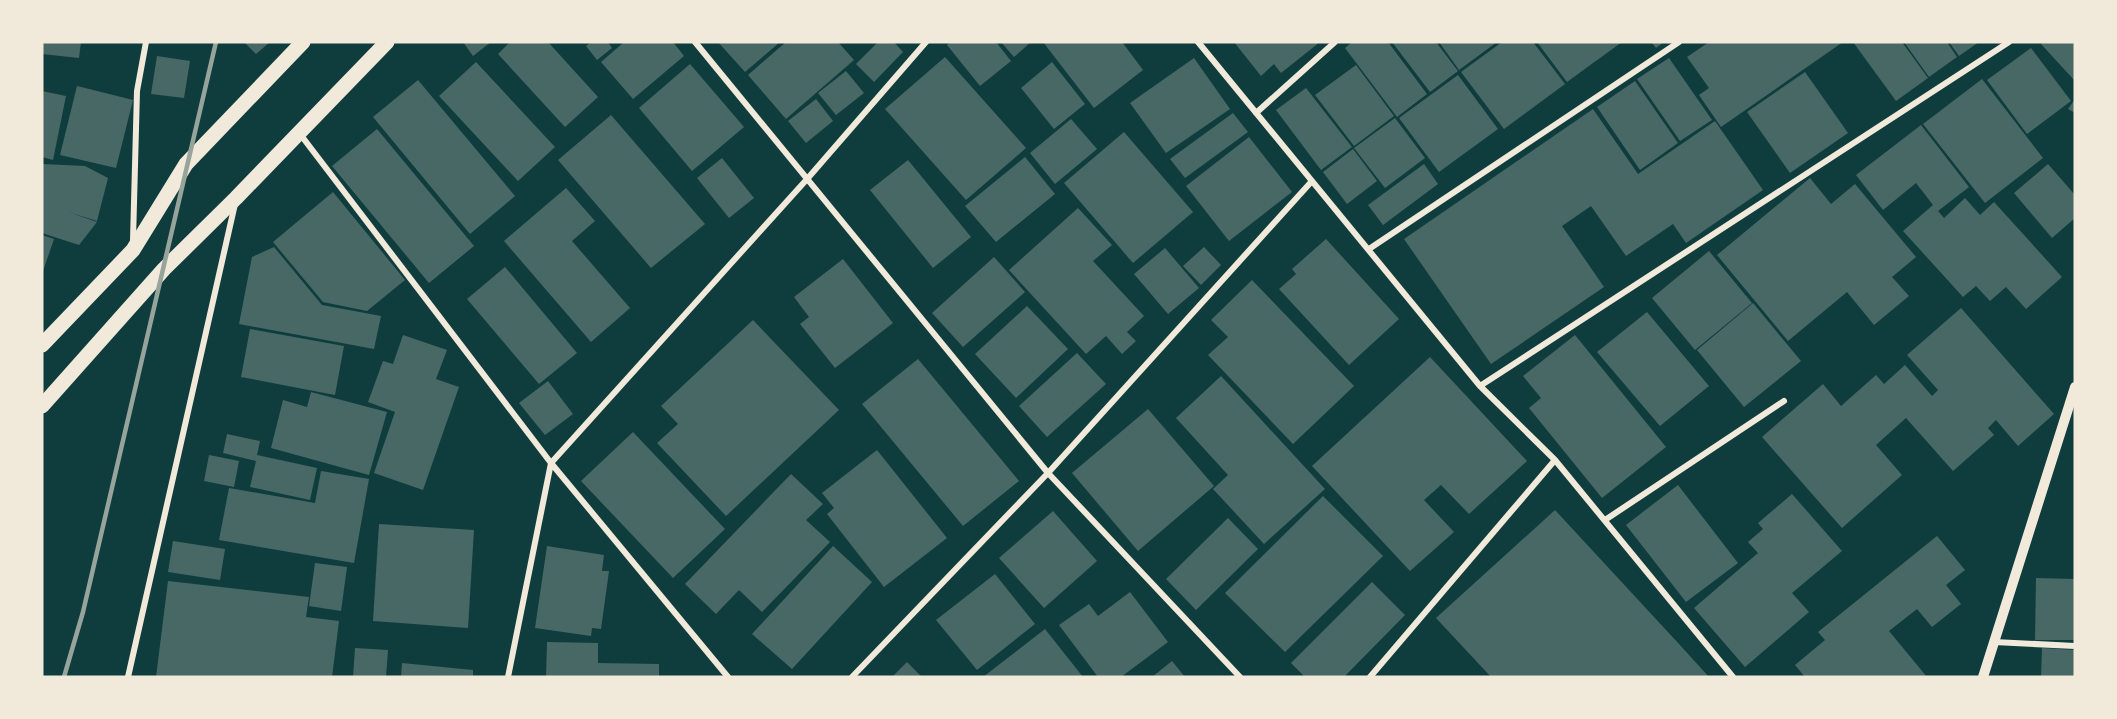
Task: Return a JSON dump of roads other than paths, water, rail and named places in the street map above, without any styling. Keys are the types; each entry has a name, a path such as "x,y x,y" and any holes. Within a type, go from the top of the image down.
{"main road":[{"path":"42,345 133,250 186,164 303,42"},
{"path":"42,406 164,269 387,42"}],"street":[{"path":"133,250 137,91 146,42"},
{"path":"695,42 1048,473 1240,677"},
{"path":"508,677 551,463 808,178 926,42"},
{"path":"1198,42 1480,386 1555,460 1733,677"},
{"path":"1256,112 1335,42"},
{"path":"1369,249 1679,42"},
{"path":"1480,386 2009,42"},
{"path":"299,133 551,463 728,677"},
{"path":"852,677 1048,473 1312,181"},
{"path":"128,677 236,198"},
{"path":"1983,677 2075,387"},
{"path":"1605,520 1784,401"},
{"path":"1370,677 1555,460"},
{"path":"1993,642 2075,646"}],"railway":[{"path":"64,677 83,612 216,42"}]}
